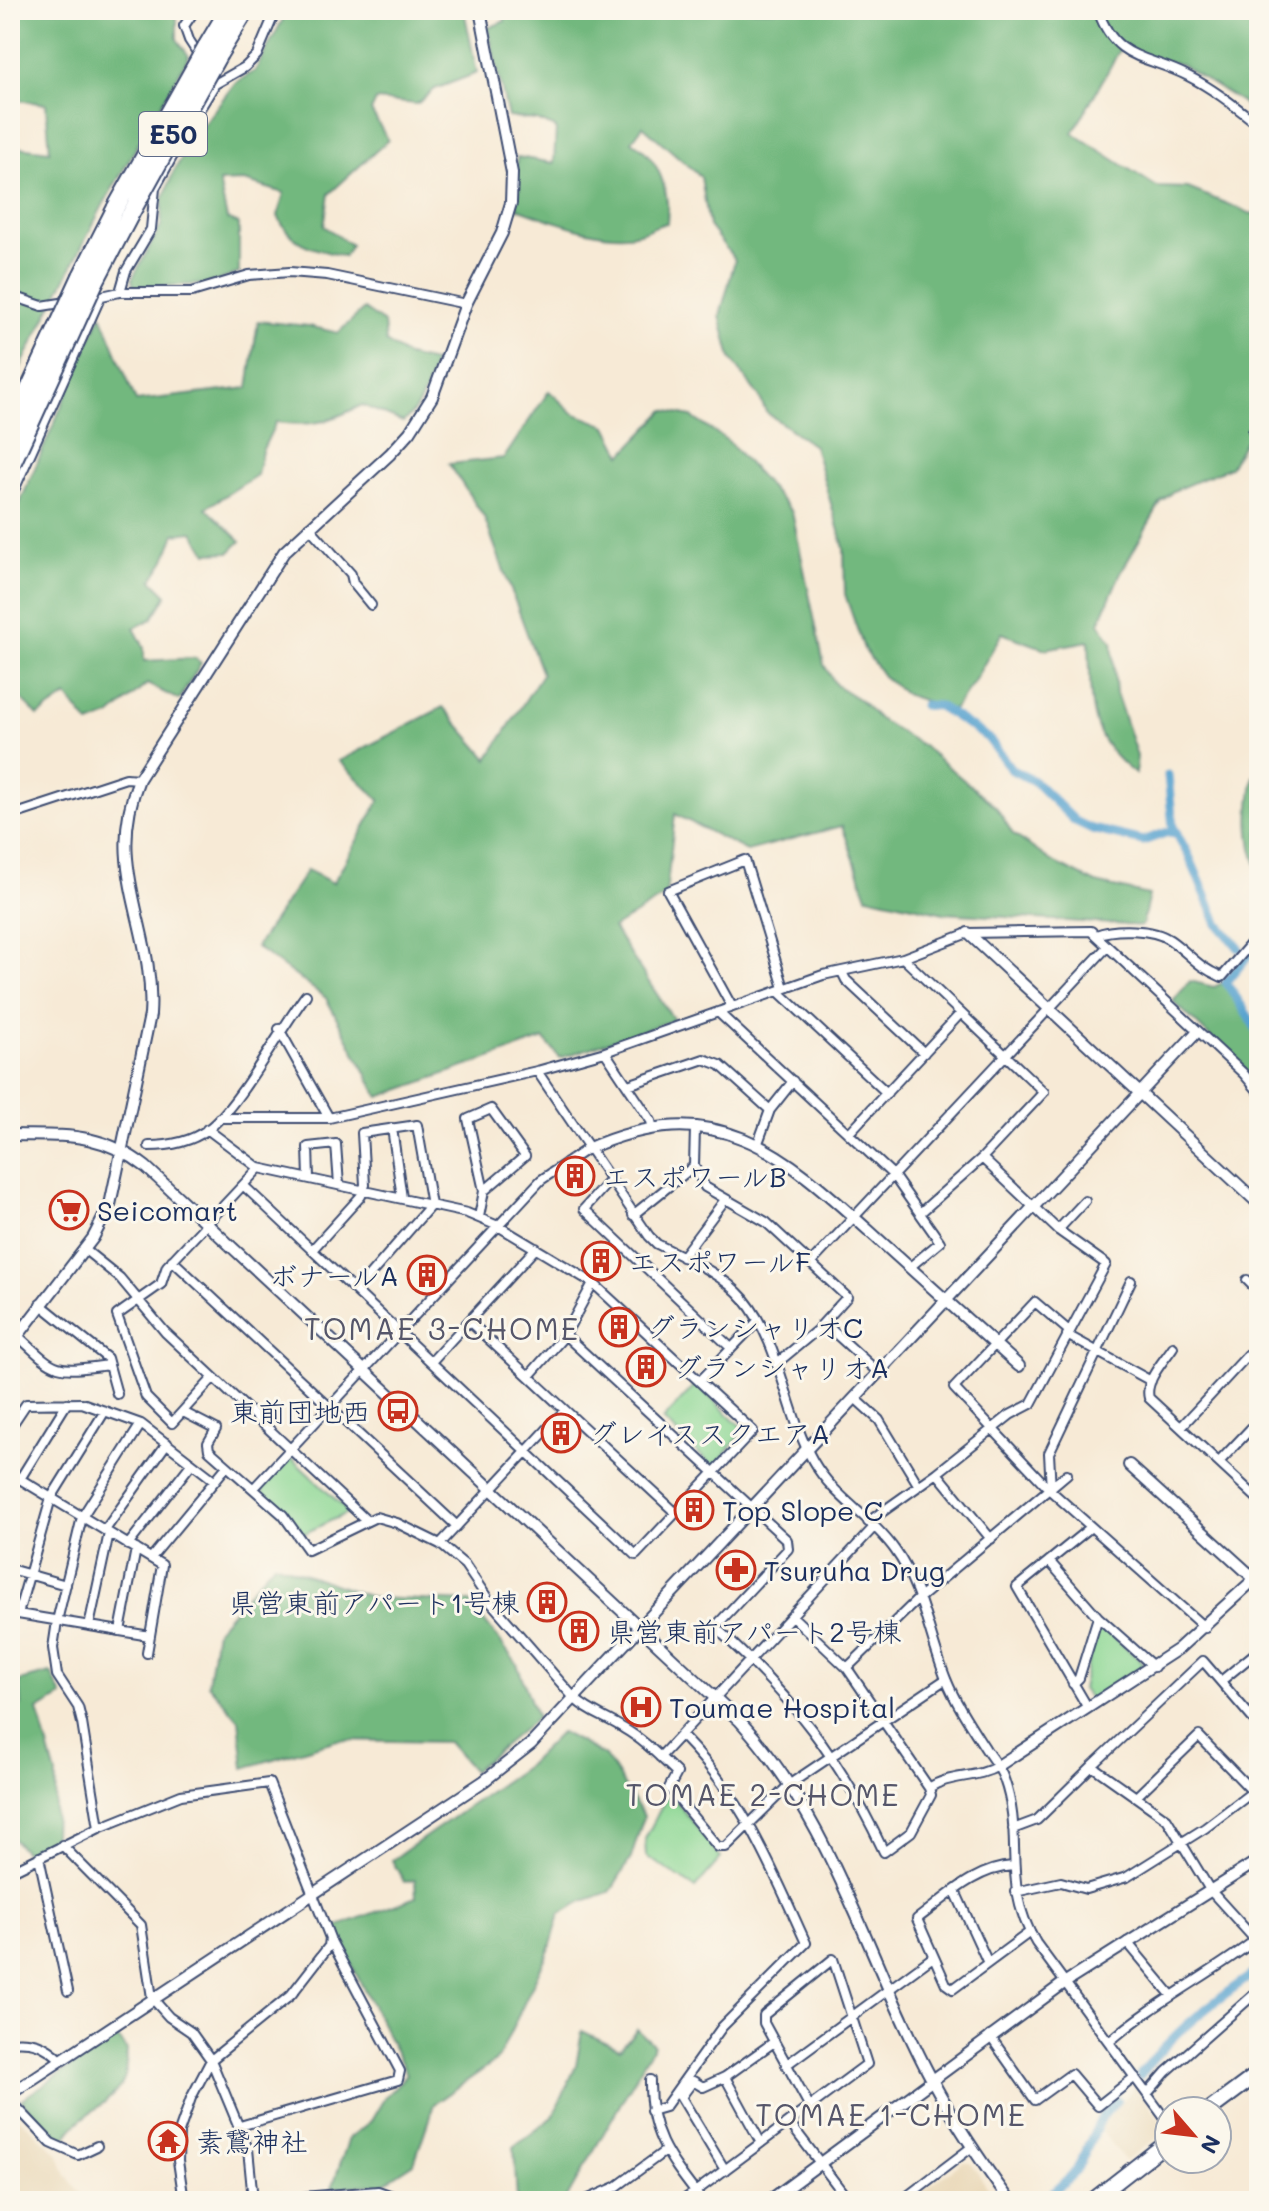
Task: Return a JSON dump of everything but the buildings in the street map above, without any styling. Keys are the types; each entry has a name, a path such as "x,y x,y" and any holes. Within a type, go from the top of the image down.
{"highway":[{"name":"E50","path":"10,468 123,211 212,50 228,10"},
{"name":"E50","path":"212,50 246,10"},
{"name":"E50","path":"10,430 92,285"},
{"path":"1229,2095 1259,2073"},
{"path":"1092,2201 1153,2153"}],"street":[{"path":"195,10 184,26 189,40 205,63 227,75"},
{"path":"120,292 126,271 151,229 155,188 215,84 245,67 257,55 276,10"},
{"path":"10,1346 84,1249 110,1205 151,1001 148,964 124,847 128,815 139,779 269,572 309,527 390,454 415,425 432,397 466,304 502,233 512,190 480,10"},
{"path":"1098,10 1109,34 1125,51 1146,62 1187,75 1223,96 1259,125"},
{"path":"10,295 42,306 92,285 120,292 192,292 249,275 290,272 327,275 466,304"},
{"path":"10,499 92,285"},
{"path":"1259,423 1253,432 1259,433"},
{"path":"309,527 351,574 353,583 371,605"},
{"path":"10,816 126,778 139,779"},
{"path":"732,1007 668,891 745,860 781,990 887,1093"},
{"path":"219,1118 329,1118 537,1071 605,1052 781,990 903,958 968,933 1091,931 1259,1092"},
{"path":"1096,935 1106,931 1133,931 1160,936 1169,939 1199,967 1222,977 1259,934"},
{"path":"968,933 1259,1204"},
{"path":"811,1263 1107,947"},
{"path":"903,958 1044,1092 982,1158 920,1213"},
{"path":"842,972 846,980 924,1053"},
{"path":"149,1146 167,1146 207,1129 219,1118 279,1029 306,995"},
{"path":"718,1012 893,1175 940,1242 910,1267"},
{"path":"849,1133 960,1014"},
{"path":"279,1029 329,1118"},
{"path":"97,2146 78,2155 60,2150 10,2097 152,1998 513,1761 642,1629 1197,1032"},
{"path":"605,1052 653,1129"},
{"path":"628,1085 704,1059 720,1065 770,1110"},
{"path":"537,1071 609,1181 657,1244 725,1281 747,1303 776,1364 808,1450 830,1487 871,1524 899,1556 946,1679 966,1719 998,1766 1012,1805 1015,1892 1030,1932 1153,2102"},
{"path":"758,1143 770,1110 793,1081"},
{"path":"479,1217 484,1191 468,1119 491,1109 525,1156 484,1191"},
{"path":"312,1250 364,1190 362,1133 417,1125 431,1205"},
{"path":"392,1128 402,1198"},
{"path":"695,1128 694,1166 705,1187 724,1201 766,1222 847,1297 824,1323 776,1364"},
{"path":"207,1129 259,1168 431,1205 479,1217 498,1226 593,1283 753,1431 636,1555 243,1185"},
{"path":"254,1488 541,1180 587,1149 611,1139 653,1129 720,1131 758,1143 802,1170 1019,1366"},
{"path":"10,1135 92,1138 122,1149 207,1223 492,1488 753,1736 790,1784 819,1835 931,2078 972,2147 1010,2201"},
{"path":"309,1178 308,1147 336,1144 339,1185"},
{"path":"660,1757 792,1616 871,1524 990,1429 1031,1404 1106,1264 1058,1230 982,1158"},
{"path":"633,1215 694,1166"},
{"path":"213,1378 172,1423 156,1411 139,1382 117,1315 161,1284 172,1260 259,1168"},
{"path":"609,1181 584,1209 731,1348"},
{"path":"682,1257 724,1201"},
{"path":"1058,1230 1085,1201"},
{"path":"356,1291 431,1205"},
{"path":"431,1362 536,1248"},
{"path":"84,1249 120,1278 213,1378 367,1521"},
{"path":"172,1260 457,1526"},
{"path":"1247,1280 1259,1292"},
{"path":"1051,1491 1049,1453 1131,1281"},
{"path":"529,1376 565,1335 593,1283"},
{"path":"1151,1381 1068,1333 1035,1302 954,1388 1051,1491 1205,1628"},
{"path":"40,1304 107,1358 117,1394"},
{"path":"469,1321 676,1513"},
{"path":"700,1381 757,1322"},
{"path":"824,1323 879,1373"},
{"path":"17,1335 51,1367 61,1371 109,1365"},
{"path":"565,1335 789,1545 715,1627 791,1701 832,1755 884,1852 919,1822 931,1795 929,1788 847,1668 792,1616"},
{"path":"1181,1427 1259,1343"},
{"path":"1173,1347 1151,1381 1147,1391 1149,1398 1259,1498"},
{"path":"856,1399 879,1420 919,1486"},
{"path":"20,1479 67,1403"},
{"path":"10,1428 26,1404 67,1403 105,1411 141,1424 214,1480"},
{"path":"440,1544 565,1410"},
{"path":"105,1411 51,1498 14,1614 150,1636"},
{"path":"183,1412 216,1429 208,1443 209,1450 283,1515 308,1550 376,1517 397,1523 440,1544 465,1565 488,1599 575,1699 590,1713 623,1728 677,1773 669,1788 718,1847 726,1847 790,1784 946,1679"},
{"path":"1219,1462 1259,1420"},
{"path":"99,1828 78,1707 57,1675 53,1648 82,1517 141,1424"},
{"path":"89,1626 107,1532 167,1443"},
{"path":"120,1631 132,1547 192,1463"},
{"path":"929,1788 938,1782 989,1771 1154,1667 1205,1628 1258,1579 1129,1465"},
{"path":"151,1558 227,1466"},
{"path":"10,1473 162,1565 147,1653"},
{"path":"937,1473 991,1539"},
{"path":"847,1668 917,1600 1051,1491 1067,1474"},
{"path":"1088,1708 1017,1587 1091,1527"},
{"path":"1049,1561 1098,1617 1154,1667"},
{"path":"10,1569 66,1585"},
{"path":"1073,1684 1079,1678 1098,1617"},
{"path":"1221,1681 1259,1650"},
{"path":"1013,1829 1037,1820 1203,1661 1259,1726"},
{"path":"651,2111 665,2107 722,2027 806,1943 750,1822 717,1773 681,1735"},
{"path":"1015,1892 1061,1882 1086,1889 1101,1887 1145,1868 1256,1790 1199,1736 1136,1797"},
{"path":"1092,1766 1167,1819 1210,1890 1258,1941 1145,2011 1109,2042"},
{"path":"10,1872 99,1828 181,1795 269,1783 330,1938 400,2071 398,2080 240,2126"},
{"path":"62,1845 141,1925 152,1998 169,2017 191,2032 211,2060 248,2149 252,2201 378,2191 407,2201"},
{"path":"39,1857 68,1991"},
{"path":"769,2201 931,2078 1064,1983 1259,1860"},
{"path":"1013,1866 994,1867 917,1919 946,1984 953,1989 1030,1932"},
{"path":"955,1891 988,1963"},
{"path":"184,2201 178,2161 179,2132 191,2098 211,2060 270,2015 300,1986 321,1960 330,1938"},
{"path":"1127,1942 1172,1996"},
{"path":"786,2065 933,1957"},
{"path":"682,2201 725,2170 810,2107 867,2064 833,1959 764,2015 764,2023 810,2107"},
{"path":"1147,2094 1166,2072 1259,1990"},
{"path":"990,2036 1035,2100 1071,2074 1098,2106 1135,2077"},
{"path":"10,2042 30,2040 49,2048 61,2060"},
{"path":"725,2170 681,2097 693,2081 703,2087 725,2077 774,2042"},
{"path":"725,2077 761,2143"},
{"path":"650,2080 653,2127 665,2151 702,2201"},
{"path":"789,2122 849,2201"},
{"path":"901,2201 972,2147"},
{"path":"584,2201 616,2187 665,2151"}],"shaded area":[{"path":"1135,2086 1153,2110 1153,2141 1125,2161 1100,2128"},
{"path":"11,2110 59,2155 66,2176 88,2201 10,2201"},
{"path":"963,2162 970,2162 997,2201 909,2201"}],"green space":[{"path":"15,10 177,10 177,39 189,56 103,205 10,388 10,146 50,151 46,104 10,99 10,19"},
{"path":"288,10 330,10 334,18 374,10 464,10 477,73 435,89 417,104 376,100 371,111 388,140 329,194 324,226 351,245 344,256 305,245 290,234 278,216 284,193 244,181 219,182 227,219 239,224 239,273 209,284 134,287 132,279 161,226 163,200 173,173 193,138 235,83 255,71"},
{"path":"504,10 1259,10 1259,119 1241,102 1180,64 1149,58 1123,44 1073,133 1157,187 1188,188 1252,214 1259,210 1259,416 1230,467 1173,491 1161,502 1120,574 1099,623 1112,641 1116,693 1137,756 1135,774 1106,745 1098,730 1091,698 1089,641 1045,649 1002,633 953,710 907,695 883,676 864,649 845,594 844,548 814,446 766,412 760,398 731,358 720,316 735,260 709,226 701,177 643,126 632,141 649,156 661,176 667,199 667,223 639,233 610,235 577,228 517,208 517,157 554,163 556,128 536,120 508,117 488,28 505,21"},
{"path":"364,309 384,323 386,342 407,356 434,362 427,387 415,410 403,422 362,405 320,422 276,422 262,451 257,475 206,508 241,541 230,552 207,553 193,532 175,534 165,560 152,580 167,595 152,619 134,628 144,647 144,661 195,658 201,663 179,700 147,684 110,716 89,724 67,696 38,716 10,687 10,526 101,314 136,401 248,388 258,321 309,326 338,333"},
{"path":"549,391 573,413 607,426 622,455 665,410 690,416 728,441 792,512 824,665 836,685 860,700 879,719 923,746 996,807 1013,834 1051,861 1096,883 1149,895 1142,926 944,913 867,896 842,826 747,851 675,814 666,895 613,928 674,1020 560,1058 544,1039 379,1097 326,998 256,947 307,870 333,883 380,800 339,761 443,707 488,759 542,674 484,517 449,464 504,458"},
{"path":"1254,776 1259,776 1259,871 1249,824"},
{"path":"1190,981 1214,987 1224,982 1259,1037 1259,1084 1173,1001"},
{"path":"696,1384 745,1430 716,1465 710,1464 663,1420"},
{"path":"290,1459 349,1512 301,1535 263,1493 263,1488"},
{"path":"274,1563 374,1598 470,1602 517,1664 537,1718 473,1771 448,1742 337,1740 244,1768 239,1720 208,1684 216,1630"},
{"path":"1101,1626 1142,1662 1142,1667 1090,1700 1082,1689 1096,1628"},
{"path":"51,1673 62,1696 38,1710 56,1775 54,1836 28,1855 10,1836 10,1713 21,1706 19,1681"},
{"path":"561,1732 605,1756 644,1816 631,1858 610,1892 583,1901 560,1914 550,1948 498,2059 434,2104 414,2163 382,2184 332,2188 349,2138 371,2121 385,2097 407,2074 333,1928 416,1897 415,1880 404,1882 392,1860 528,1765"},
{"path":"667,1796 672,1796 721,1858 695,1888 646,1856 645,1839"},
{"path":"637,2029 654,2045 565,2201 517,2201 514,2147 553,2117 576,2066 582,2031 620,2049"},
{"path":"116,2036 127,2050 126,2073 120,2086 77,2123 65,2140 54,2138 21,2100"}],"waterway":[{"path":"924,705 939,706 988,738 1012,770 1034,781 1075,821 1092,829 1143,841 1168,832 1177,833"},
{"path":"1168,775 1173,827 1218,924 1239,948"},
{"path":"1259,943 1226,982 1259,1033"},
{"path":"1140,2075 1195,2018 1259,1970"},
{"path":"1044,2201 1076,2171 1102,2117 1117,2100"}],"place":[{"name":"エスポワールB","path":"575,1176"},
{"name":"Seicomart","path":"69,1210"},
{"name":"エスポワールF","path":"601,1261"},
{"name":"ボナールA","path":"427,1275"},
{"name":"グランシャリオC","path":"619,1327"},
{"name":"グランシャリオA","path":"646,1367"},
{"name":"東前団地西","path":"398,1411"},
{"name":"グレイススクエアA","path":"561,1433"},
{"name":"Top Slope C","path":"694,1510"},
{"name":"Tsuruha Drug","path":"736,1570"},
{"name":"県営東前アパート1号棟","path":"547,1602"},
{"name":"県営東前アパート2号棟","path":"579,1631"},
{"name":"Toumae Hospital","path":"641,1707"},
{"name":"素鵞神社","path":"168,2141"}],"district":[{"name":"TOMAE 3-CHOME","path":"442,1328"},
{"name":"TOMAE 2-CHOME","path":"763,1794"},
{"name":"TOMAE 1-CHOME","path":"891,2114"}]}
